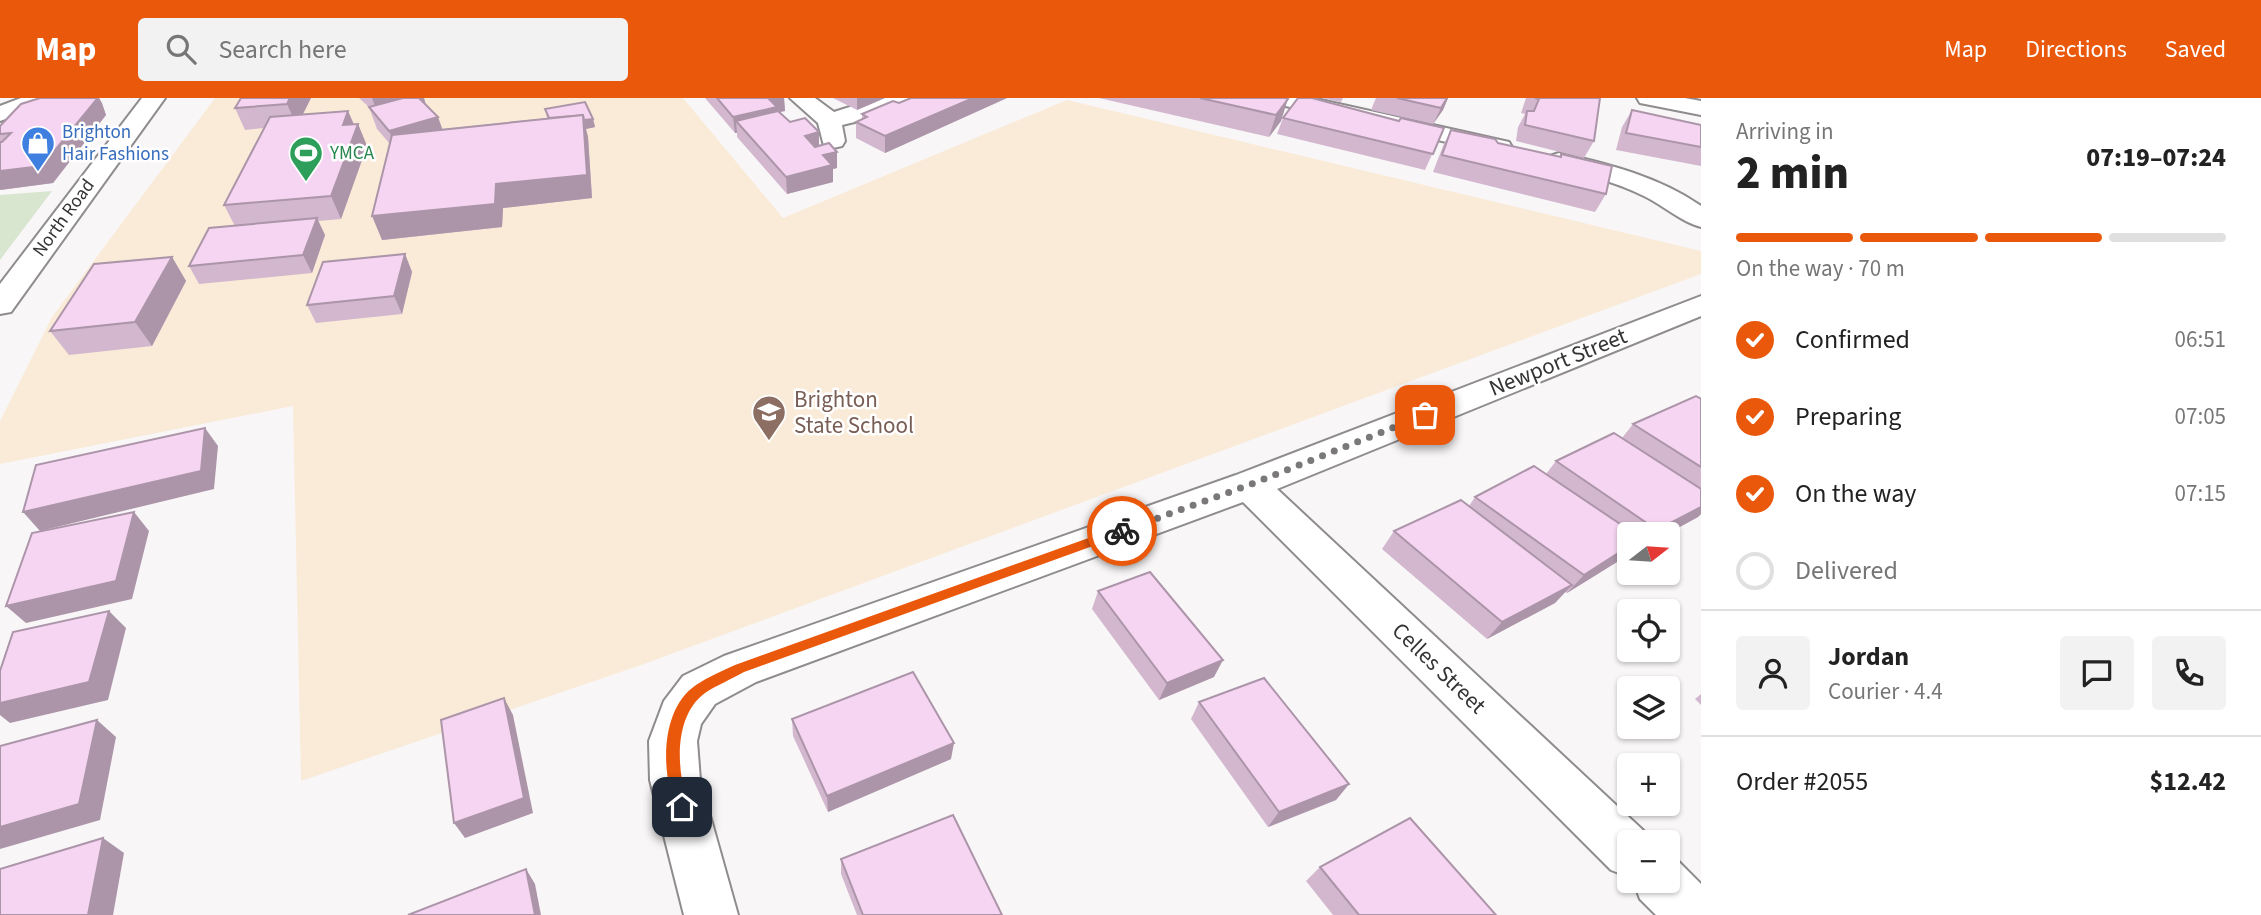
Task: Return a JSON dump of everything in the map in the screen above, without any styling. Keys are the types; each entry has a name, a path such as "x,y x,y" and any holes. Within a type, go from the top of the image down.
{"main road":[{"path":"0,114 42,98"},
{"name":"North Road","path":"0,305 154,98"},
{"path":"801,98 831,131 856,115 899,98"},
{"path":"1281,98 1597,169 1655,189 1701,219"},
{"path":"1648,98 1701,108"},
{"name":"Newport Street","path":"710,915 675,780 673,741 680,716 699,690 740,668 1249,485 1701,305"},
{"name":"Celles Street","path":"1249,485 1617,840"}],"shaded area":[{"name":"Brighton State School","path":"215,98 683,98 783,218 1067,100 1701,251 1701,274 644,664 301,781 293,406 0,464 0,421 52,317"}],"green space":[{"path":"52,191 0,260 0,195"}],"building":[{"path":"40,98 97,99 42,166 0,171 0,142 11,133 0,134 0,126 21,104"},
{"path":"241,98 290,98 287,104 235,108"},
{"path":"403,98 419,98 438,117 389,131 369,107"},
{"path":"717,98 768,98 777,107 733,117"},
{"path":"911,98 973,98 885,136 856,122 867,117 862,114 893,101 899,103"},
{"path":"1200,98 1285,98 1288,99 1276,115"},
{"path":"1298,98 1312,98 1399,121 1401,118 1444,128 1433,154 1283,118"},
{"path":"1397,98 1447,98 1441,108"},
{"path":"1535,98 1600,98 1594,141 1525,125 1527,111 1534,111 1539,99"},
{"path":"585,102 593,119 584,120 583,115 549,118 545,109"},
{"path":"1632,110 1701,125 1701,147 1626,133"},
{"path":"348,111 343,125 358,124 331,196 224,205 270,117"},
{"path":"778,111 790,122 805,118 819,132 805,136 815,147 829,143 837,152 823,155 832,165 786,177 736,121"},
{"path":"583,115 587,175 496,184 495,204 372,216 392,135"},
{"path":"1451,130 1495,139 1498,143 1612,166 1606,194 1442,155"},
{"path":"317,218 303,255 189,266 209,228"},
{"path":"405,254 394,296 307,305 323,262"},
{"path":"172,257 135,322 50,331 94,264"},
{"path":"1696,396 1701,399 1701,467 1633,424"},
{"path":"205,428 201,471 23,512 36,465"},
{"path":"1614,433 1701,489 1701,507 1672,522 1645,522 1556,461"},
{"path":"1534,466 1617,522 1617,554 1584,575 1475,497"},
{"path":"1461,500 1572,585 1502,622 1394,531"},
{"path":"134,512 116,581 6,606 32,533"},
{"path":"1150,572 1223,660 1167,683 1098,591"},
{"path":"109,611 89,682 0,703 0,671 13,632"},
{"path":"913,672 954,743 827,796 792,719"},
{"path":"1264,678 1349,784 1279,812 1199,702"},
{"path":"504,698 524,798 454,823 441,720"},
{"path":"97,720 79,804 0,827 0,746"},
{"path":"953,815 1002,915 863,915 841,859"},
{"path":"1410,818 1496,915 1359,915 1320,867"},
{"path":"103,838 88,915 0,915 0,869"},
{"path":"526,869 535,915 408,915"}],"way so far":[{"path":"1122,531 1249,485 1425,415"}],"place":[{"name":"Brighton Hair Fashions","path":"38,173"},
{"name":"YMCA","path":"306,183"},
{"name":"Brighton State School","path":"769,442"}],"route":[{"path":"682,807 675,780 673,741 680,716 699,690 740,668 1122,531"}]}
